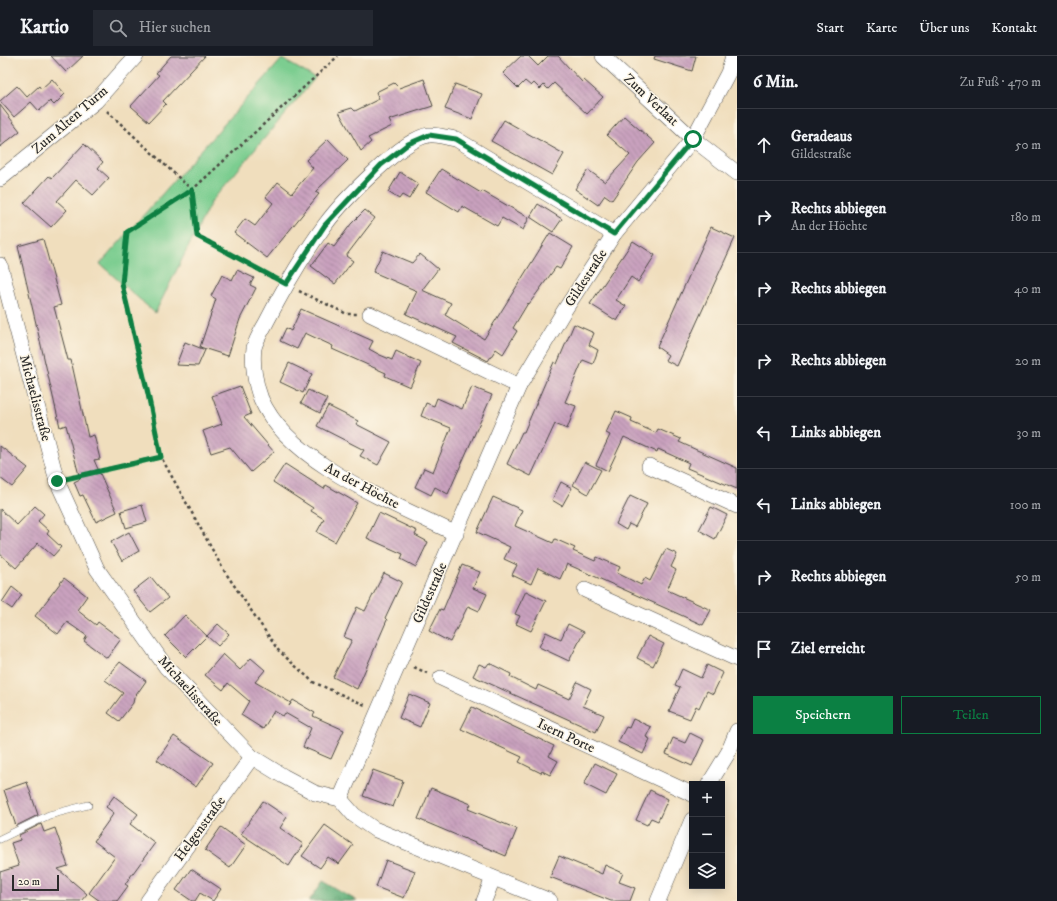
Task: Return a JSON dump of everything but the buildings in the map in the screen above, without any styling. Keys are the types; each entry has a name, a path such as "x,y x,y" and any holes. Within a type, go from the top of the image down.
{"street":[{"name":"Zum Alten Turm","path":"0,179 96,101 136,56"},
{"name":"Zum Verlaat","path":"602,56 693,139 737,173"},
{"name":"Gildestraße","path":"340,799 519,386 564,311 614,234 693,139 728,73 733,56"},
{"name":"An der Höchte","path":"456,534 331,472 303,451 278,427 261,399 255,373 254,347 286,284 325,225 381,165 408,144 429,135 456,139 614,234"},
{"name":"Michaelisstraße","path":"0,265 57,481 97,569 166,667 252,757 315,793 340,799"},
{"path":"370,314 519,386"},
{"path":"649,466 737,506"},
{"path":"585,590 737,659"},
{"name":"Isern Porte","path":"441,678 689,793"},
{"path":"711,781 732,754 737,732"},
{"name":"Helgenstraße","path":"148,901 252,757"},
{"path":"340,799 354,815 374,829 550,901"},
{"path":"658,901 689,827"},
{"path":"484,901 493,878"}],"lane":[{"path":"0,839 49,815 88,804"}],"path":[{"path":"338,56 192,190 127,232 122,284 161,457 223,570 278,650 313,682 378,710"},
{"path":"96,101 192,190 197,236 286,284 347,314 370,314"},
{"path":"57,481 161,457"},
{"path":"400,661 441,678"}],"green space":[{"path":"282,59 315,78 211,202 155,313 100,264"},
{"path":"323,881 357,901 309,901"}],"route":[{"path":"57,481 161,457 122,284 127,232 192,190 197,236 286,284 325,225 381,165 408,144 429,135 456,139 614,234 693,139"}]}
